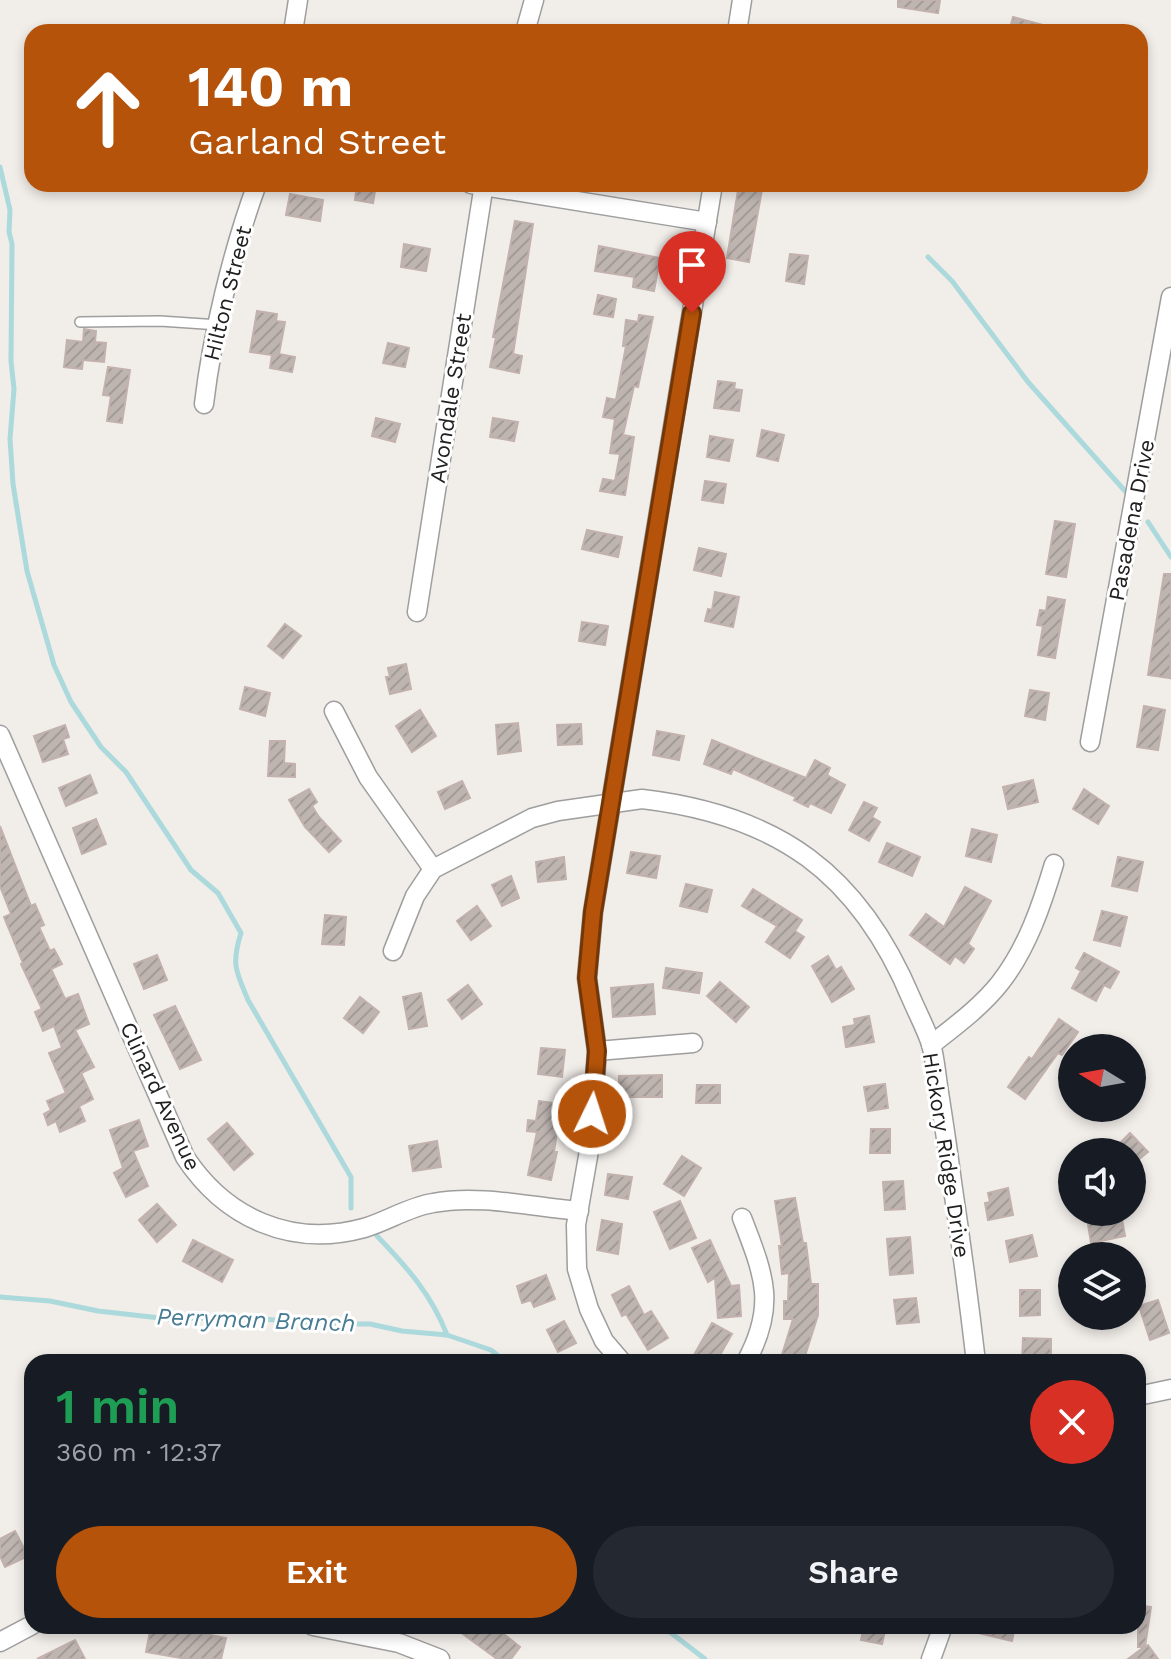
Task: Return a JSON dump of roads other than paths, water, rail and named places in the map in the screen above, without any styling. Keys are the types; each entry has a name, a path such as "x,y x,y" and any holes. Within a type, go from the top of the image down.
{"street":[{"path":"294,24 298,0"},
{"path":"527,24 534,0"},
{"path":"738,24 742,0"},
{"name":"Hilton Street","path":"204,404 243,223 254,192"},
{"name":"Avondale Street","path":"417,612 479,192"},
{"path":"523,192 707,222"},
{"path":"615,1354 604,1341 589,1309 577,1269 579,1211 590,1145 597,1051 587,978 593,912 712,192"},
{"name":"Pasadena Drive","path":"1090,742 1171,297"},
{"path":"334,711 368,777 433,869 415,896 393,951"},
{"name":"Clinard Avenue","path":"0,735 5,762 185,1157 210,1190 230,1206 271,1226 323,1234 366,1227 411,1208 455,1200 579,1211"},
{"name":"Hickory Ridge Drive","path":"433,869 532,818 558,811 642,799 736,818 798,850 825,870 854,899 883,939 931,1045 975,1354"},
{"path":"931,1045 958,1024 1002,980 1034,920 1054,864"},
{"path":"597,1051 693,1043"},
{"path":"742,1218 759,1263 765,1291 765,1318 750,1354"},
{"path":"1146,1394 1171,1389"},
{"path":"0,1642 24,1629"},
{"path":"353,1634 399,1643 440,1659"},
{"path":"931,1659 940,1634"}],"lane":[{"path":"80,322 160,321 219,325"}],"waterway":[{"path":"0,167 10,210 12,244 11,361 14,389 10,439 13,484 27,571 54,665 71,702 101,747 126,772 191,870 218,893 241,933 236,953 240,982 351,1177 351,1208"},
{"path":"928,257 952,281 1028,382 1125,491"},
{"path":"1148,522 1171,557"},
{"path":"377,1236 417,1282 434,1307 447,1335"},
{"name":"Perryman Branch","path":"0,1297 50,1301 98,1311 169,1319 243,1317 314,1324 370,1324 402,1331 447,1335 496,1354"},
{"name":"Perryman Branch","path":"672,1634 705,1659"}]}
